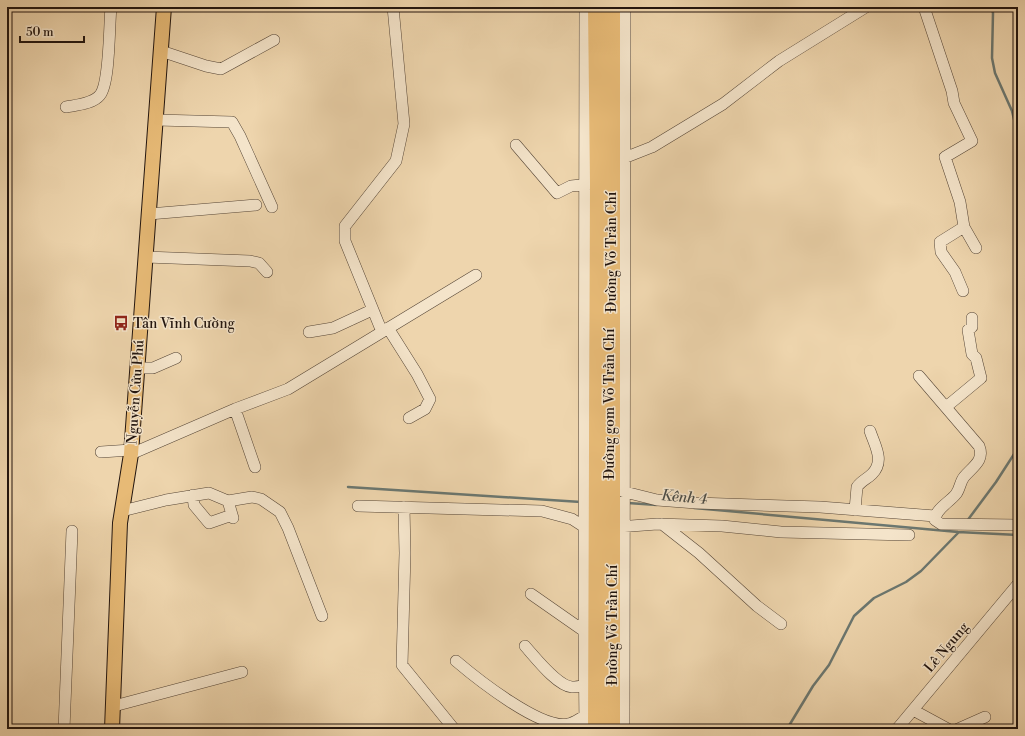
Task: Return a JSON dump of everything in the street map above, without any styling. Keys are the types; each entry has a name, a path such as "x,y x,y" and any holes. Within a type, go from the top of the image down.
{"highway":[{"name":"Đường Võ Trần Chí","path":"596,7 591,184 596,482 604,526 612,729"},
{"name":"Đường Võ Trần Chí","path":"596,729 604,526 616,492 618,161 612,7"}],"main road":[{"name":"Nguyễn Cửu Phú","path":"112,729 122,511 131,452 157,120 164,7"}],"street":[{"path":"66,107 92,101 100,95 103,89 107,77 111,7"},
{"path":"393,7 404,124 396,161 344,226 345,241 372,310 418,374 430,399 425,409 409,418"},
{"name":"Đường gom Võ Trần Chí","path":"585,7 604,526 624,729"},
{"path":"625,7 618,161 652,147 723,104 779,62 866,7"},
{"path":"924,7 952,91 954,103 972,142 945,158 960,202 964,227 976,248"},
{"path":"161,51 206,66 221,69 233,64 274,40"},
{"path":"157,120 232,122 240,136 272,207"},
{"path":"516,145 557,193 571,186 591,184"},
{"path":"149,214 256,205"},
{"path":"962,290 955,272 941,252 940,242 964,227"},
{"path":"146,257 250,261 259,263 267,272"},
{"path":"101,452 131,452 288,388 476,275"},
{"path":"309,332 333,328 372,310"},
{"path":"946,407 981,378 976,358 972,354 968,330 972,327 972,318"},
{"path":"137,368 153,368 176,358"},
{"path":"919,376 979,446 981,451 981,458 964,477 956,494 935,516"},
{"path":"234,409 255,466"},
{"path":"855,510 857,487 876,469 878,462 878,454 870,431"},
{"path":"616,492 657,500 820,507 935,516"},
{"path":"122,511 193,495 209,493 228,501 252,497 262,499 280,512 288,528 322,616"},
{"path":"193,495 194,505 209,523 233,517 228,501"},
{"path":"358,506 542,511 572,520 604,526 662,524 741,527 781,532 909,535"},
{"path":"404,507 405,553 402,665 454,729"},
{"path":"935,516 935,520 941,524 960,523 1018,525"},
{"path":"662,524 781,624"},
{"name":"Đường gom Võ Trần Chí","path":"585,729 584,631 604,526"},
{"path":"64,729 72,531"},
{"name":"Lê Ngung","path":"897,729 1018,584"},
{"path":"531,594 584,631"},
{"path":"525,646 546,669 564,684 571,687 585,685"},
{"path":"456,661 490,690 548,721 568,724 585,716"},
{"path":"114,706 242,672"},
{"path":"913,710 948,729"},
{"path":"958,729 985,717"}],"waterway":[{"path":"991,7 993,13 992,58 995,73 1012,111 1018,136"},
{"path":"967,521 996,482 1018,448"},
{"name":"Kênh 4","path":"348,487 581,502"},
{"name":"Kênh 4","path":"628,503 657,505"},
{"name":"Kênh 4","path":"694,508 958,532 1018,535"},
{"path":"787,729 813,686 829,665 854,616 874,598 906,582 921,571 958,533"}],"place":[{"name":"Tân Vĩnh Cường","path":"121,323"}]}
